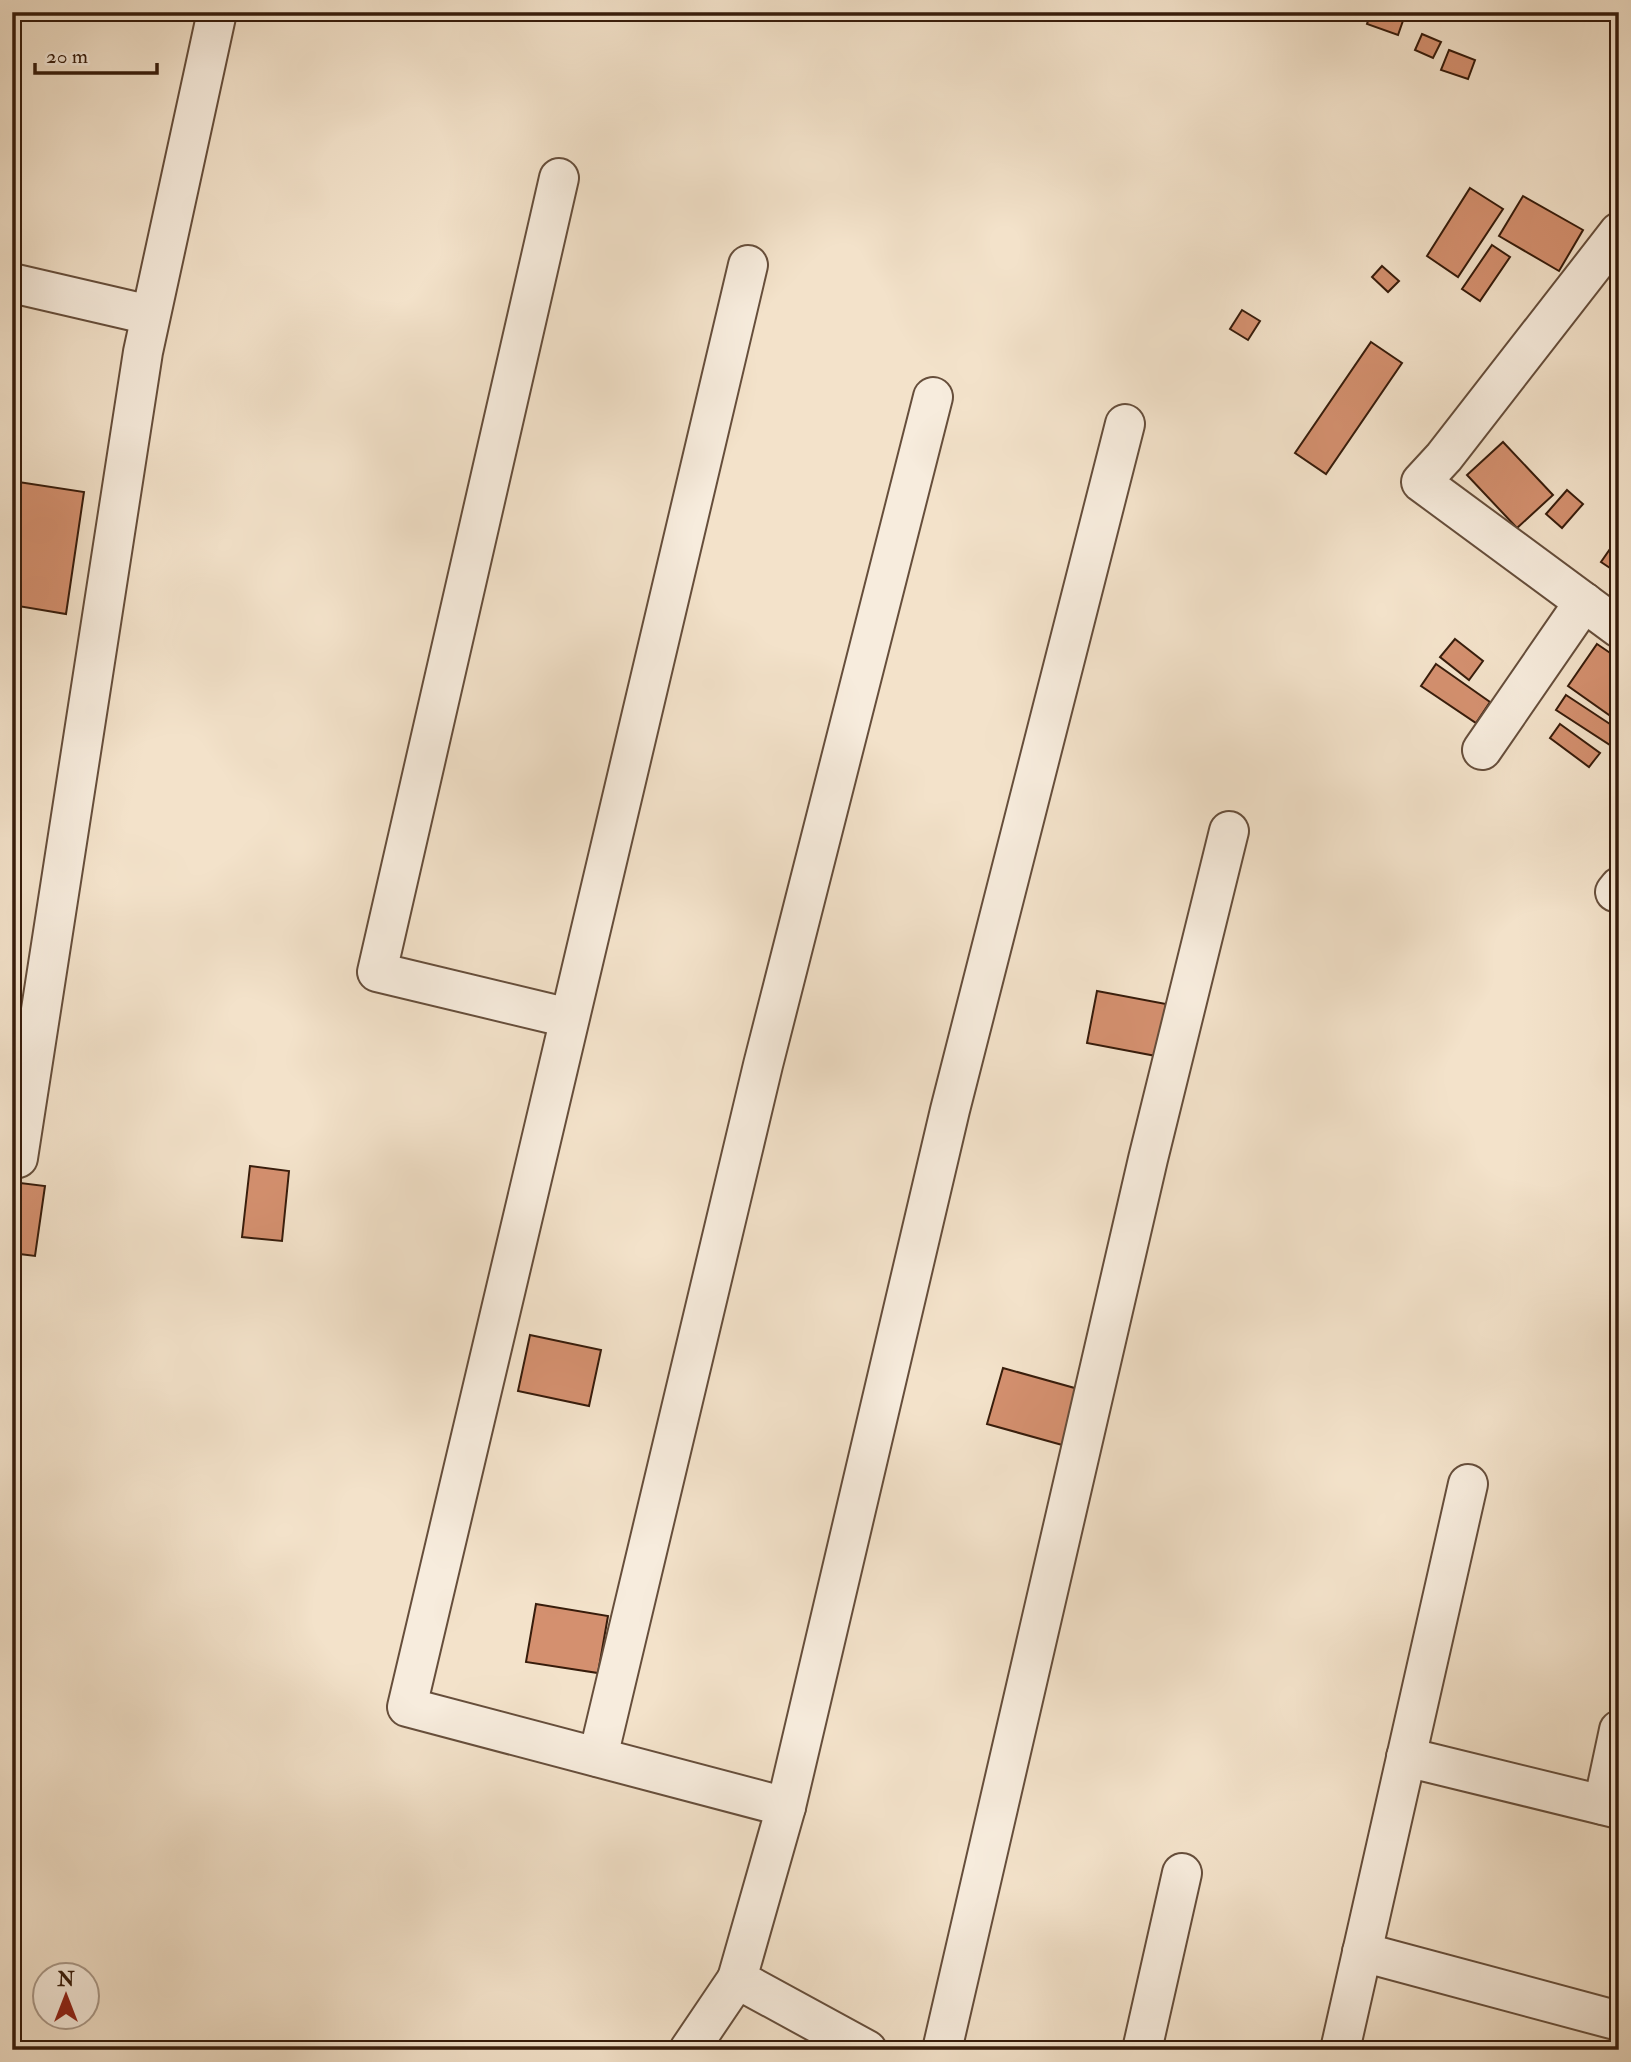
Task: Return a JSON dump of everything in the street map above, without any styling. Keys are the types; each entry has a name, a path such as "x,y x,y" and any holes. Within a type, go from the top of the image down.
{"street":[{"path":"18,1158 142,352 217,12"},
{"path":"559,178 377,972 569,1018"},
{"path":"1619,232 1422,482 1619,628"},
{"path":"748,264 407,1707 786,1807"},
{"path":"12,283 150,315"},
{"path":"598,1757 760,1079 933,397"},
{"path":"689,2050 737,1979 786,1807 950,1110 1125,424"},
{"path":"1482,750 1584,602"},
{"path":"942,2050 1148,1159 1228,831"},
{"path":"1340,2050 1468,1484"},
{"path":"1406,1757 1611,1807 1619,1730"},
{"path":"1142,2050 1182,1873"},
{"path":"1362,1952 1619,2021"},
{"path":"737,1979 867,2050"}],"building":[{"path":"1371,12 1406,12 1398,35 1367,24"},
{"path":"1422,34 1441,42 1433,58 1415,50"},
{"path":"1449,50 1475,60 1468,79 1441,70"},
{"path":"1470,188 1503,209 1458,277 1427,256"},
{"path":"1523,196 1583,230 1559,271 1499,236"},
{"path":"1492,245 1510,257 1480,301 1462,289"},
{"path":"1382,266 1399,281 1388,292 1372,277"},
{"path":"1242,310 1260,321 1248,340 1230,329"},
{"path":"1371,342 1402,363 1326,474 1295,453"},
{"path":"1503,442 1553,495 1517,528 1467,475"},
{"path":"12,481 84,492 66,614 12,605"},
{"path":"1567,490 1583,504 1562,528 1546,514"},
{"path":"1619,536 1619,574 1601,562"},
{"path":"1455,639 1483,661 1469,680 1440,657"},
{"path":"1597,644 1619,659 1619,722 1568,686"},
{"path":"1436,664 1490,702 1476,723 1421,686"},
{"path":"1566,695 1619,730 1610,745 1556,710"},
{"path":"1560,724 1600,753 1589,767 1550,738"},
{"path":"1097,991 1166,1004 1156,1056 1087,1043"},
{"path":"250,1166 289,1171 282,1241 242,1237"},
{"path":"12,1182 45,1186 35,1256 12,1253"},
{"path":"530,1335 601,1350 589,1406 518,1391"},
{"path":"1003,1368 1089,1392 1073,1448 987,1424"},
{"path":"536,1604 608,1616 598,1673 526,1662"}]}
